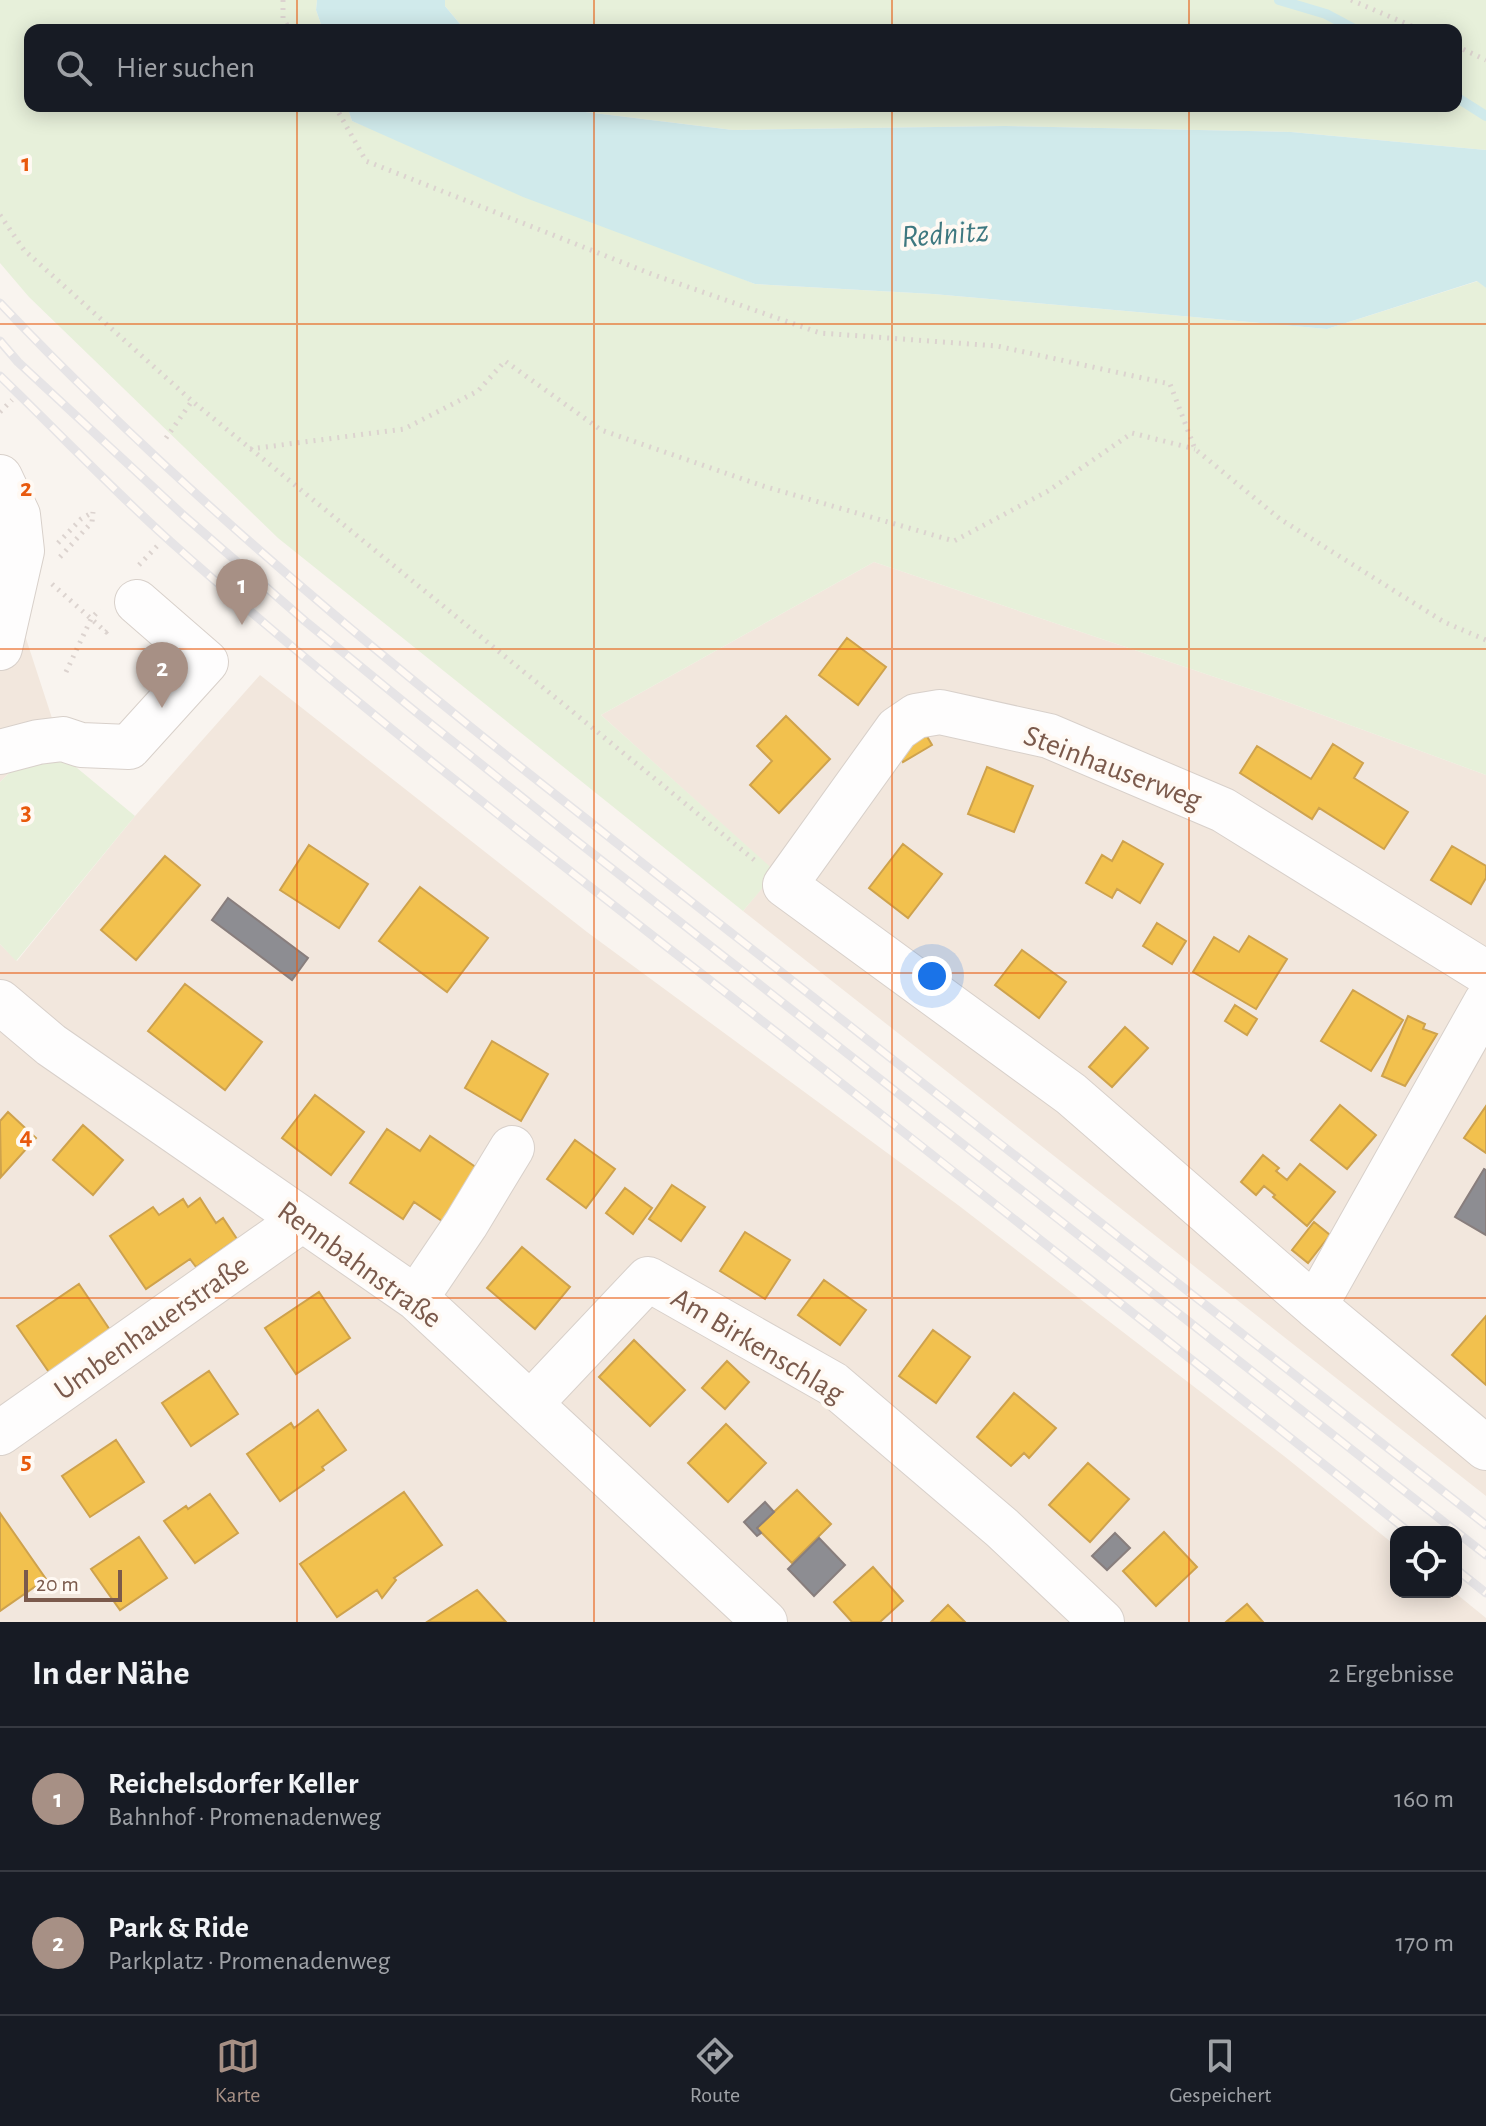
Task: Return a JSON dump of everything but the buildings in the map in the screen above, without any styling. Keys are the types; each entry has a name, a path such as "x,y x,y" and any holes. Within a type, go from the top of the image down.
{"street":[{"path":"0,477 18,515 22,551 0,648"},
{"path":"0,752 63,739 81,745 129,747 206,662 137,602"},
{"name":"Steinhauserweg","path":"785,885 897,729 916,716 940,712 1049,736 1223,810 1486,973"},
{"path":"785,885 1071,1094 1315,1306 1486,1448"},
{"name":"Rennbahnstraße","path":"0,1002 51,1045 416,1298 765,1622"},
{"path":"1315,1306 1486,1002"},
{"path":"416,1298 512,1148"},
{"name":"Umbenhauerstraße","path":"0,1433 302,1220"},
{"name":"Am Birkenschlag","path":"530,1404 648,1279 833,1384 1002,1528 1102,1622"}],"path":[{"path":"283,0 283,18 286,24"},
{"path":"1351,0 1407,24"},
{"path":"1462,49 1486,60"},
{"path":"338,112 366,161 654,275 820,333 997,346 1170,384 1195,449"},
{"path":"0,215 24,250 192,401 785,885"},
{"path":"250,449 404,429 478,391 505,361 601,430 763,486 954,541 1048,491 1132,433 1195,449 1280,519 1444,622 1486,640"},
{"path":"0,412 12,400"},
{"path":"166,438 192,401"},
{"path":"49,553 81,519 93,512 92,522 57,560"},
{"path":"148,555 160,543"},
{"path":"43,576 91,619 66,672"}],"shaded area":[{"path":"0,457 5,574 65,758 14,768 0,782"},
{"path":"874,562 1271,696 1486,775 1486,1496 743,911 775,872 601,715"},
{"path":"260,675 587,932 958,1205 1390,1541 1390,1598 1461,1598 1486,1618 1486,1622 0,1622 0,944 17,961 135,816"}],"green space":[{"path":"0,0 317,0 316,10 321,24 24,24 24,112 349,112 352,121 755,284 933,294 1327,329 1478,281 1486,288 1486,775 1271,696 874,562 601,715 776,872 743,911 278,538 29,297 0,263"},
{"path":"445,0 1486,0 1486,150 1291,132 1005,126 733,130 585,112 1462,112 1462,24 460,24 445,6"},
{"path":"65,758 135,816 16,961 0,944 0,782 14,768"}],"water":[{"path":"317,0 445,0 445,6 460,24 321,24 316,10"},
{"name":"Rednitz","path":"349,112 585,112 733,130 1005,126 1291,132 1486,150 1486,288 1477,281 1327,329 933,294 755,284 523,197 352,121"}],"waterway":[{"path":"1279,0 1326,14 1345,24"},
{"path":"1462,101 1486,116"}],"railway":[{"path":"0,303 171,471 260,551 443,705 1486,1525"},
{"path":"0,341 18,362 182,514 416,712 1486,1555"},
{"path":"0,376 171,542 324,673 559,863 1401,1526"},
{"path":"1462,1574 1486,1593"}],"place":[{"name":"Reichelsdorfer Keller","path":"242,625"},
{"name":"Park & Ride","path":"162,708"}]}
